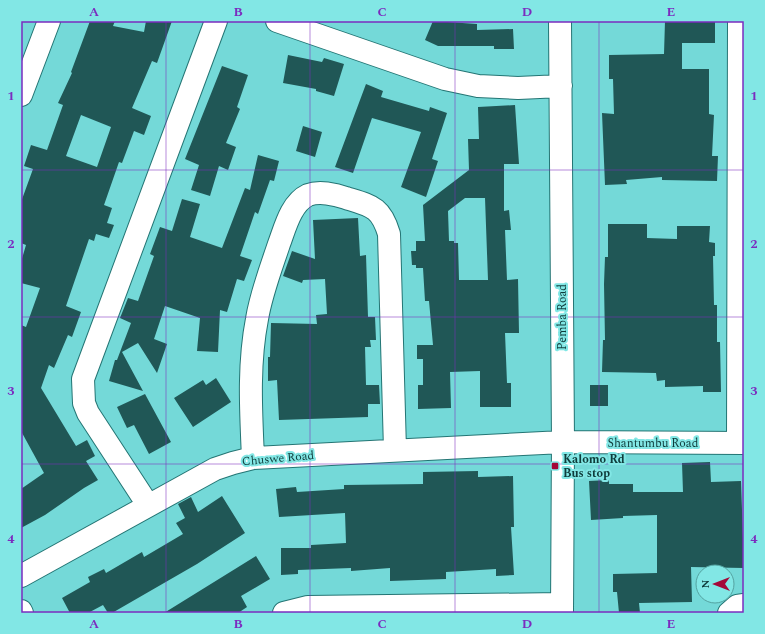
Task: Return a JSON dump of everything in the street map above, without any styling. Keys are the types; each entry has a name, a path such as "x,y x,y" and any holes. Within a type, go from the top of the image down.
{"street":[{"path":"22,90 49,21"},
{"path":"148,505 88,413 84,403 83,379 216,21"},
{"path":"277,21 445,79 478,86 518,88 560,86"},
{"name":"Pemba Road","path":"560,21 563,442 561,609"},
{"path":"739,21 741,443"},
{"path":"253,458 251,408 252,352 257,318 268,277 294,207 307,195 323,193 342,196 367,204 378,211 384,220 389,234 395,450"},
{"name":"Chuswe Road","path":"21,576 215,469 253,458 563,442"},
{"name":"Shantumbu Road","path":"563,442 741,443"},
{"path":"729,613 737,606 744,605"},
{"path":"284,613 308,607 561,609"}],"building":[{"path":"90,21 115,21 113,26 144,32 146,21 172,21 157,63 152,61 132,108 151,116 144,135 134,131 122,163 119,162 104,205 112,208 107,223 114,225 109,238 96,234 94,241 89,239 66,306 81,312 72,337 68,335 54,368 49,365 41,388 76,446 87,440 95,456 86,461 98,480 45,515 21,528 21,489 44,473 21,431 21,325 26,327 40,288 21,283 21,262 26,245 21,243 21,202 33,169 24,166 31,145 47,150 63,105 58,103 72,73 71,72","holes":["81,115 111,127 97,167 66,156"]},
{"path":"433,21 477,24 477,30 513,29 514,49 494,49 494,46 438,46 425,40"},
{"path":"665,21 715,21 715,43 682,43 682,69 709,69 709,114 714,115 712,156 718,156 717,181 662,180 662,177 626,180 627,184 605,185 602,113 614,114 613,79 609,79 609,55 664,54"},
{"path":"288,55 322,62 324,58 344,64 334,96 316,91 316,89 283,83"},
{"path":"222,66 248,75 237,107 240,109 226,143 236,147 228,170 219,166 210,196 191,190 199,165 185,159"},
{"path":"366,84 383,91 381,97 429,111 430,107 447,113 432,159 438,161 426,197 401,187 421,132 372,118 353,173 335,167"},
{"path":"515,105 519,164 504,164 504,211 509,210 511,230 505,230 507,280 518,279 519,333 505,333 507,383 511,383 511,407 480,407 480,371 450,372 451,408 418,409 418,385 423,385 423,359 417,359 417,345 433,345 429,301 425,301 423,268 416,268 416,265 412,265 411,251 416,251 416,241 425,241 423,205 469,170 468,139 479,139 478,107","holes":["465,198 485,198 488,280 459,280 458,243 449,241 448,211"]},
{"path":"303,126 322,132 315,157 296,151"},
{"path":"258,155 279,161 274,181 270,180 258,214 255,212 240,256 252,260 244,281 237,279 227,312 220,310 218,352 197,351 200,318 165,306 154,339 167,344 157,373 138,343 122,352 143,391 109,381 115,360 117,360 131,323 120,318 128,298 138,301 154,256 150,254 160,227 172,231 182,199 200,204 190,237 222,248 245,188 250,190"},
{"path":"358,218 360,256 366,255 368,317 375,317 376,340 370,340 371,347 365,347 366,385 379,385 380,404 368,404 368,417 279,420 277,380 268,381 268,357 270,357 271,323 317,324 316,315 327,314 325,279 303,280 302,283 283,276 292,251 315,259 313,220"},
{"path":"608,224 647,224 647,238 677,239 677,226 710,226 709,242 715,243 715,256 713,256 714,305 717,305 717,342 720,342 721,392 703,392 703,386 665,387 665,380 657,381 656,373 602,372 603,340 605,340 604,284 605,257 608,257"},
{"path":"216,378 231,402 193,427 174,398 203,380 206,385"},
{"path":"590,385 608,385 608,406 590,406"},
{"path":"145,394 171,442 149,454 134,425 127,428 117,407"},
{"path":"710,462 711,482 741,481 744,568 735,568 735,564 695,564 695,567 691,567 692,602 639,603 640,613 619,613 617,592 613,592 613,574 657,573 657,515 623,516 623,518 591,520 589,481 609,480 609,484 633,484 633,492 683,492 682,463"},
{"path":"478,471 478,477 513,476 514,527 511,527 514,575 496,576 496,569 446,572 446,579 390,581 390,568 351,571 351,568 298,570 298,574 281,575 281,548 311,548 311,545 346,543 345,513 279,517 276,489 296,487 297,492 344,489 344,485 423,484 423,472"},
{"path":"222,496 245,533 197,564 112,613 108,613 103,605 88,613 70,613 62,598 90,582 88,577 104,569 106,573 142,552 144,557 183,534 176,523 185,518 178,504 191,497 198,512"},
{"path":"256,556 270,579 241,596 247,607 238,613 164,613"}],"place":[{"name":"Kalomo Rd Bus stop","path":"555,466"}]}
